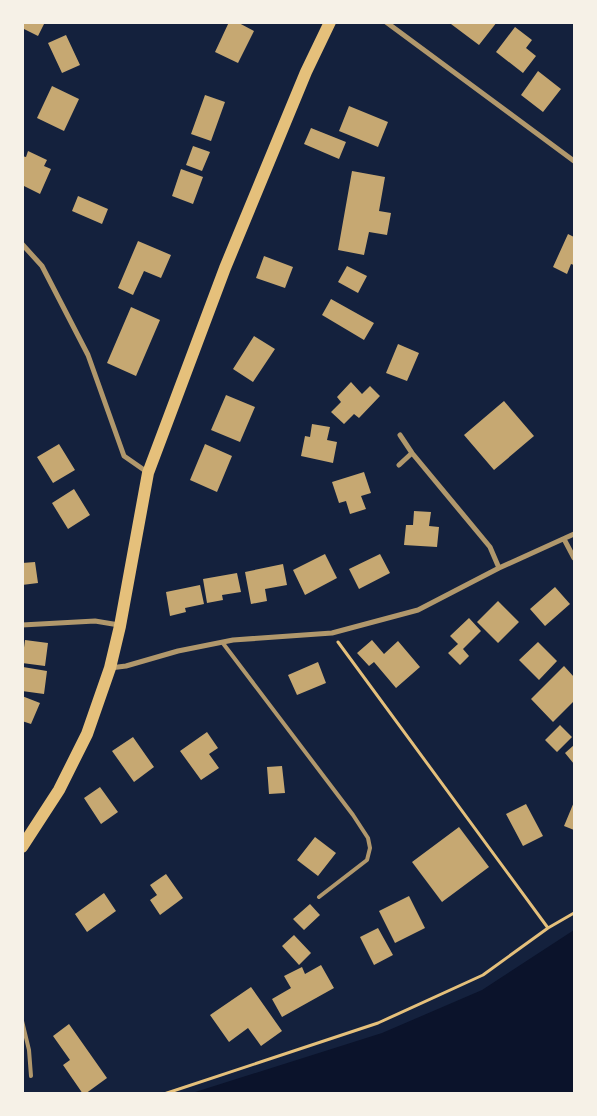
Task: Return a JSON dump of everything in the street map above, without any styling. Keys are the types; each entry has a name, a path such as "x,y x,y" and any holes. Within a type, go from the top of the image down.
{"main road":[{"path":"22,847 59,790 88,734 110,668 120,626 148,473 225,268 306,72 330,22"}],"street":[{"path":"386,22 574,160"},
{"path":"22,244 42,266 88,355 124,456 148,473"},
{"path":"400,435 412,453 490,547 499,568"},
{"path":"399,465 412,453"},
{"path":"110,668 126,666 178,651 222,642 332,633 418,610 499,568 574,534"},
{"path":"564,539 574,558"},
{"path":"22,626 95,621 120,626"}],"lane":[{"path":"222,642 353,815 368,838 370,848 366,860 319,897"},
{"path":"22,1021 31,1076"}],"path":[{"path":"332,633 548,928"},
{"path":"164,1094 378,1023 483,975 548,928 574,913"}],"water":[{"path":"574,930 574,1093 192,1093 382,1033 482,990"}],"building":[{"path":"22,22 45,22 38,36 22,28"},
{"path":"229,22 237,22 254,31 238,63 215,52"},
{"path":"452,22 497,22 479,45 451,24"},
{"path":"515,27 532,40 526,48 536,56 523,73 496,52"},
{"path":"66,35 80,65 62,73 48,43"},
{"path":"538,71 561,89 543,112 521,95"},
{"path":"52,86 79,99 64,131 37,118"},
{"path":"205,95 225,102 211,141 191,134"},
{"path":"349,106 388,122 378,147 339,131"},
{"path":"311,128 346,142 339,159 304,144"},
{"path":"193,146 210,152 202,171 186,165"},
{"path":"28,151 47,160 44,166 51,169 40,194 22,185 22,156 26,157"},
{"path":"181,169 203,177 193,204 172,196"},
{"path":"352,171 385,177 379,211 391,213 387,235 369,232 364,255 338,250"},
{"path":"78,196 108,209 102,224 72,211"},
{"path":"568,234 574,237 574,265 571,264 567,274 553,267"},
{"path":"138,241 171,255 161,278 144,271 133,295 118,288"},
{"path":"264,256 293,267 285,288 256,278"},
{"path":"347,266 367,276 358,293 338,282"},
{"path":"331,299 374,323 364,340 322,315"},
{"path":"131,307 160,320 136,376 107,363"},
{"path":"254,336 275,349 253,382 233,369"},
{"path":"398,344 419,353 407,381 386,373"},
{"path":"351,382 362,394 370,386 380,396 359,418 354,414 344,424 331,412 341,402 337,397"},
{"path":"226,395 255,407 240,442 211,430"},
{"path":"504,401 534,436 494,470 464,435"},
{"path":"312,424 330,427 327,440 337,442 333,463 301,456 305,436 310,437"},
{"path":"59,444 75,470 53,483 37,457"},
{"path":"205,444 232,456 217,492 190,480"},
{"path":"364,472 371,493 361,496 366,509 350,514 346,501 339,503 332,482"},
{"path":"74,489 90,515 68,529 52,503"},
{"path":"414,511 431,512 429,526 439,527 437,547 404,545 406,525 413,525"},
{"path":"325,554 337,578 305,595 293,570"},
{"path":"380,554 390,573 359,589 349,569"},
{"path":"35,562 38,583 22,585 22,563"},
{"path":"283,564 287,585 265,589 267,601 251,604 245,572"},
{"path":"237,573 241,592 222,595 223,600 207,603 203,579"},
{"path":"200,585 204,604 185,608 186,612 170,616 166,592"},
{"path":"555,587 570,604 545,626 530,609"},
{"path":"498,601 519,622 498,643 477,622"},
{"path":"469,618 481,631 463,649 469,656 460,665 448,653 458,644 450,636"},
{"path":"25,640 48,643 45,666 22,663"},
{"path":"372,640 384,654 398,641 420,667 396,688 374,662 369,666 357,653"},
{"path":"538,642 557,661 539,680 519,660"},
{"path":"318,662 326,683 297,695 288,675"},
{"path":"564,666 574,677 574,701 553,722 531,699"},
{"path":"23,667 47,671 44,694 22,691"},
{"path":"22,696 40,703 31,724 22,721"},
{"path":"560,725 572,737 557,752 545,740"},
{"path":"207,732 218,748 209,754 219,768 201,780 180,751"},
{"path":"133,737 154,767 134,782 112,751"},
{"path":"574,745 574,764 565,753"},
{"path":"282,766 285,793 269,794 267,767"},
{"path":"100,787 118,812 101,824 84,798"},
{"path":"574,802 574,830 564,826"},
{"path":"526,804 543,836 523,846 506,814"},
{"path":"459,827 489,867 442,902 412,862"},
{"path":"315,837 336,853 318,876 297,860"},
{"path":"166,874 183,898 160,915 150,900 157,895 150,885"},
{"path":"104,893 116,911 87,932 75,914"},
{"path":"409,896 425,928 395,943 379,911"},
{"path":"310,904 320,915 304,930 293,919"},
{"path":"378,928 393,955 374,965 360,937"},
{"path":"294,935 311,953 299,965 282,946"},
{"path":"321,965 334,988 282,1017 272,999 291,988 284,976 302,967 305,974"},
{"path":"251,987 282,1031 261,1046 248,1028 229,1042 210,1015"},
{"path":"69,1024 107,1078 85,1094 83,1094 63,1065 70,1060 53,1036"}]}
